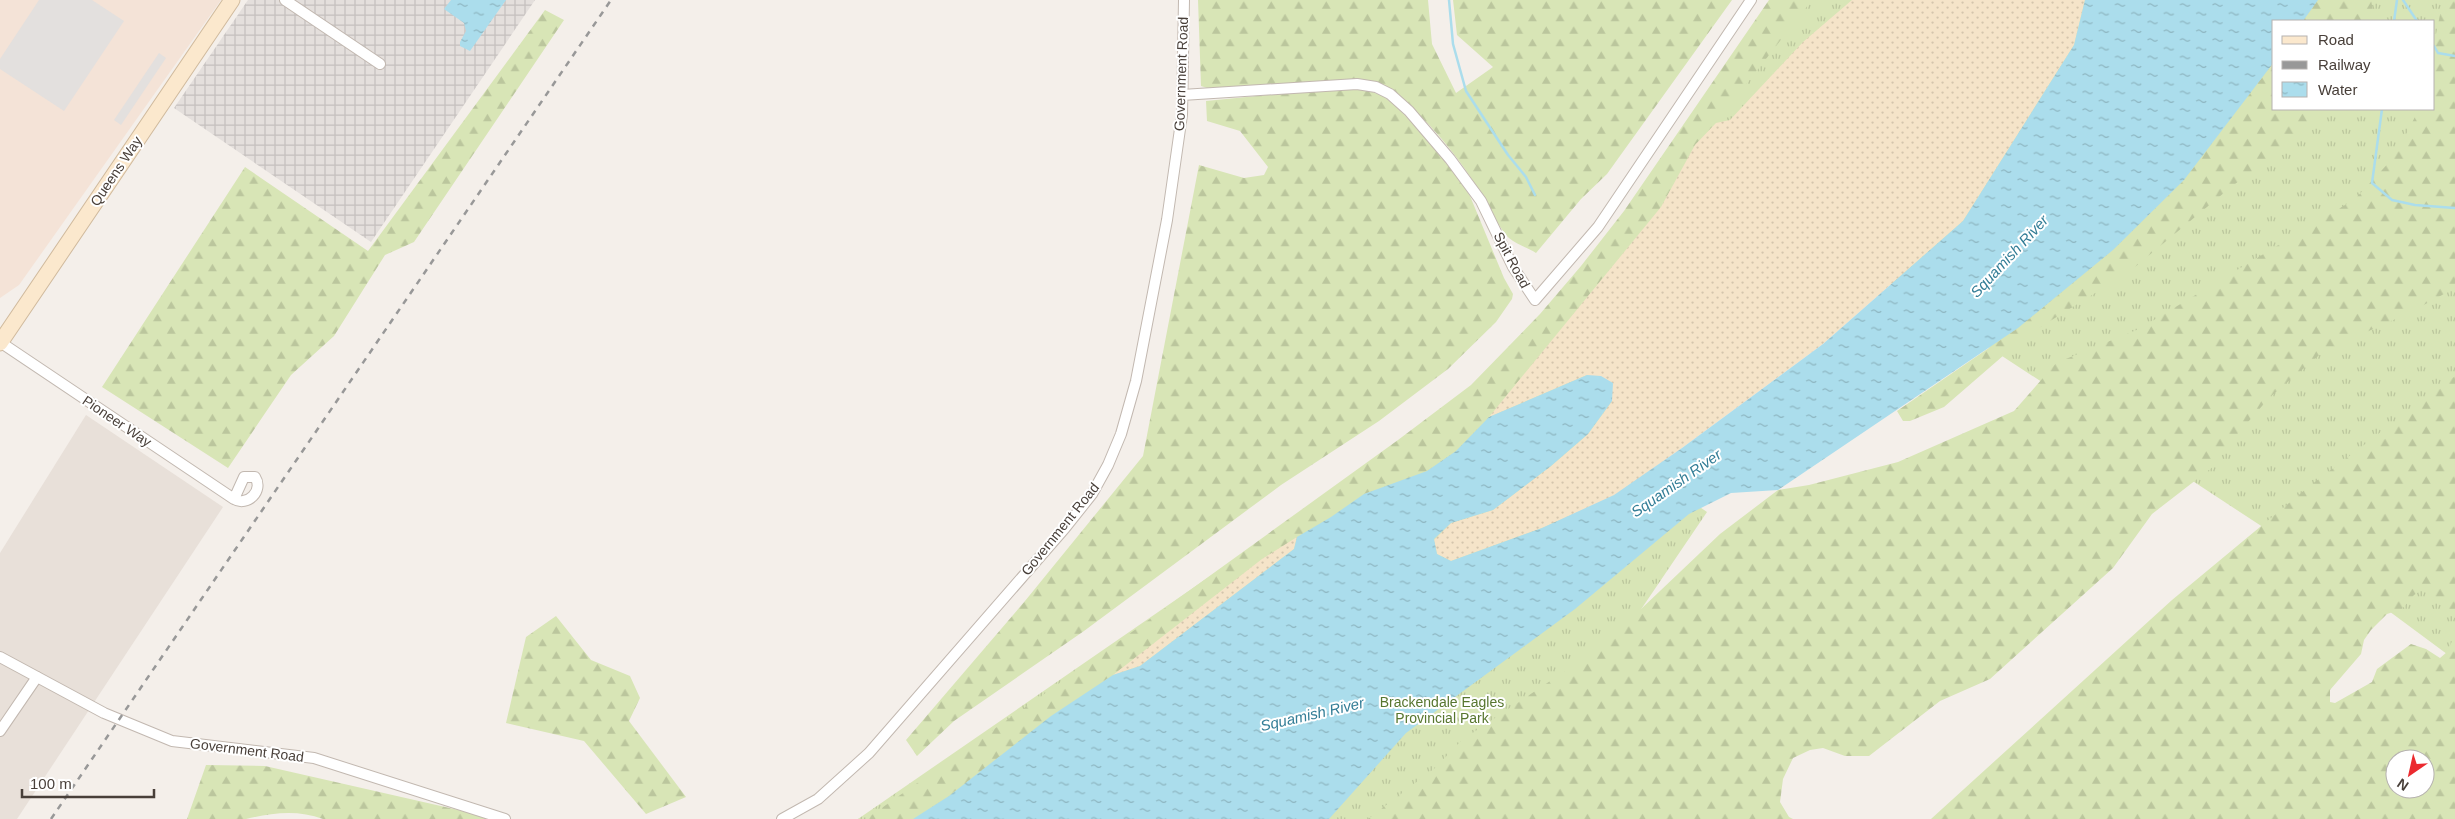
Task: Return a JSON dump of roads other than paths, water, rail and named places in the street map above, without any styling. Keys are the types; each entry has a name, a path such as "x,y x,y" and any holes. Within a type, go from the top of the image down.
{"street":[{"name":"Queens Way","path":"0,343 232,0"},
{"path":"285,0 380,64"},
{"name":"Government Road","path":"782,819 818,799 869,753 1092,494 1108,465 1121,434 1136,381 1167,220 1182,116 1184,0"},
{"name":"Spit Road","path":"1182,95 1357,84 1376,87 1390,94 1409,111 1450,159 1481,201 1513,267 1535,300 1598,227 1751,0"},
{"name":"Pioneer Way","path":"0,343 234,499"},
{"name":"Government Road","path":"0,657 118,720 172,741 314,758 505,819"},
{"path":"0,731 37,677"}],"water":[{"path":"451,0 506,0 470,51 460,46 466,31 464,23 444,9"},
{"name":"Squamish River","path":"2085,0 2318,0 2304,20 2272,20 2272,65 2184,180 2113,250 2018,328 1778,490 1731,493 1689,514 1575,609 1406,733 1329,819 913,819 949,796 1051,716 1113,675 1140,666 1294,549 1297,537 1331,517 1364,494 1427,471 1456,451 1489,417 1587,375 1601,376 1613,383 1612,401 1588,434 1551,466 1493,510 1451,523 1434,539 1437,554 1451,561 1542,528 1614,495 1682,448 1823,344 1963,221 2074,45"}],"waterway":[{"path":"1449,0 1453,44 1466,91 1508,155 1526,177 1535,195"},
{"path":"2394,20 2397,0"},
{"path":"2403,0 2416,20"},
{"path":"2435,48 2438,53 2455,56"},
{"path":"2382,110 2372,183 2392,200 2415,205 2455,208"}],"railway":[{"path":"51,819 611,0"}],"park label":[{"name":"Brackendale Eagles Provincial Park","path":"1442,710"}]}
